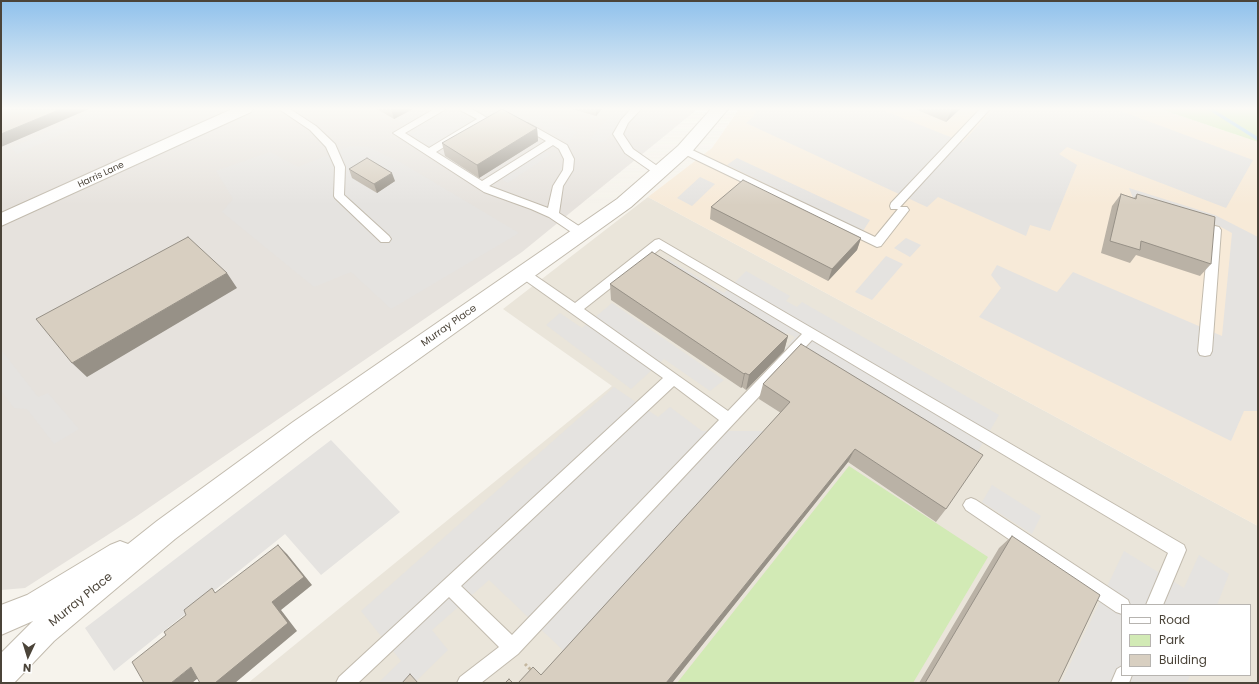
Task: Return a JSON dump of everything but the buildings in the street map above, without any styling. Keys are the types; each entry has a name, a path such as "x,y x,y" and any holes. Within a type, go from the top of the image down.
{"street":[{"name":"Harris Lane","path":"1,220 175,141"},
{"name":"Murray Place","path":"1,675 44,631 166,530 302,429 624,203 684,150 692,141"},
{"name":"Murray Place","path":"1,620 37,604 129,549 166,530"}],"lane":[{"path":"325,141 330,146 340,167 339,196 385,239"},
{"path":"412,141 488,190 535,206 553,214 581,233"},
{"path":"429,152 447,141"},
{"path":"482,186 553,141 563,147 570,159 568,170 558,186 553,214"},
{"path":"622,141 629,151 659,172"},
{"path":"684,150 877,244 899,208 957,141"},
{"path":"1205,351 1215,230"},
{"path":"576,310 659,243 1178,550 1154,604"},
{"path":"524,273 729,419"},
{"path":"466,683 512,648 811,333"},
{"path":"346,683 673,378"},
{"path":"971,505 1121,605"},
{"path":"450,586 512,648"}],"shaded area":[{"path":"1,141 658,141 522,252 134,518 25,588 1,590"},
{"path":"27,141 47,141 17,154 11,148"},
{"path":"421,141 444,141 432,148"},
{"path":"717,141 1258,142 1258,526 648,197 712,148"},
{"path":"785,141 1201,141 1253,160 1226,208 1067,147 1059,154 1077,165 1050,231 1030,225 1026,236 938,197 927,207"},
{"path":"351,146 368,147 400,162 519,233 391,309 351,272 314,287 222,212 233,199 216,171 270,152 298,167"},
{"path":"544,151 551,154 508,183 501,179"},
{"path":"737,158 870,220 863,231 727,165"},
{"path":"700,177 715,184 692,206 677,198"},
{"path":"1129,188 1215,215 1258,237 1258,411 1244,411 1231,441 979,317 1001,288 991,275 997,265 1057,292 1073,272 1222,336 1232,233 1219,226 1133,198"},
{"path":"648,197 1258,526 1258,683 248,683 612,386 503,309"},
{"path":"906,238 921,245 910,257 894,248"},
{"path":"886,256 903,264 872,300 855,292"},
{"path":"668,259 724,293 746,271 790,296 786,301 797,307 802,302 999,415 970,465 785,349 795,337 787,333 777,344 656,268"},
{"path":"612,303 724,380 710,391 664,359 631,389 546,325 560,313 582,328"},
{"path":"1,352 3,352 38,397 48,393 79,429 54,444 27,409 14,408 1,391"},
{"path":"614,387 658,417 670,407 702,431 770,431 567,654 489,580 432,630 448,650 414,683 378,683 401,661 361,611"},
{"path":"331,440 400,512 321,575 285,534 114,671 85,628"},
{"path":"992,485 1041,516 1032,534 982,502"},
{"path":"1124,551 1184,588 1199,555 1229,574 1217,604 1121,604 1121,676 1190,676 1187,683 1061,683"}],"green space":[{"path":"849,466 988,557 913,683 677,683"}]}
